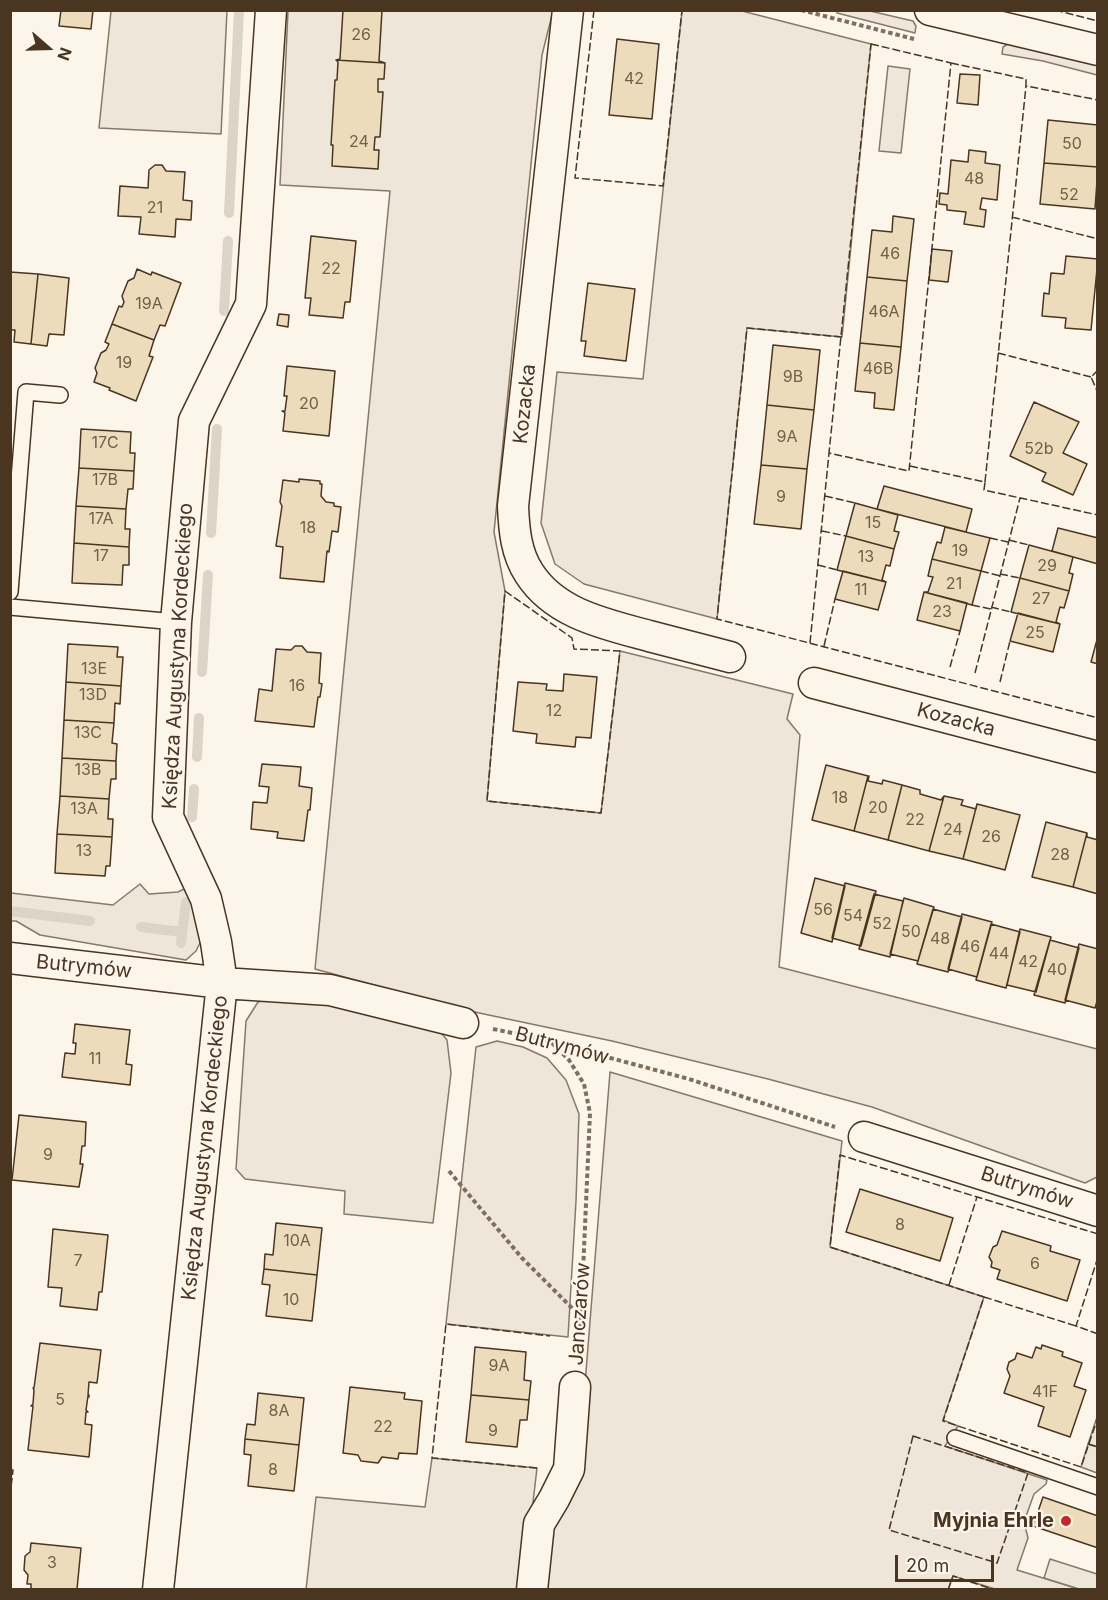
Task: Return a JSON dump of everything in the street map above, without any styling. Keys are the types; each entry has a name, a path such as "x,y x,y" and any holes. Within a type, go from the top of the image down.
{"street":[{"name":"Księdza Augustyna Kordeckiego","path":"158,1590 222,982 206,899 168,817 176,622 194,421 251,304 271,10"},
{"name":"Kozacka","path":"568,10 513,507 514,532 519,554 529,574 544,591 564,607 600,623 730,657"},
{"path":"930,10 974,16 1098,50"},
{"name":"Kozacka","path":"814,683 1098,758"},
{"name":"Butrymów","path":"10,958 222,982 330,990 463,1023"},
{"name":"Butrymów","path":"864,1137 1098,1211"},
{"name":"Janczarów","path":"531,1590 539,1524 568,1469 576,1388"}],"lane":[{"path":"10,592 26,392 60,395"},
{"path":"10,607 176,622"},
{"path":"955,1438 1098,1487"}],"path":[{"name":"Butrymów","path":"463,1023 507,1031 689,1079 864,1137"},
{"name":"Janczarów","path":"552,1043 569,1060 584,1084 590,1113 576,1388"},
{"path":"449,1171 522,1258 581,1317"}],"shaded area":[{"path":"111,11 227,11 221,134 99,128"},
{"path":"288,11 553,11 542,55 494,532 505,591 487,801 601,813 620,651 793,694 787,719 800,735 779,967 1097,1049 1097,1177 1085,1183 872,1107 768,1079 612,1041 465,1010 315,969 390,191 280,185"},
{"path":"682,11 742,11 871,44 842,337 747,328 717,619 584,584 555,564 541,523 557,372 643,379"},
{"path":"837,11 870,11 913,21 916,26 915,33 837,13"},
{"path":"1008,44 1097,65 1097,75 1043,61 1002,54 1003,47"},
{"path":"888,66 910,69 901,153 879,151"},
{"path":"140,884 149,894 178,892 184,889 191,895 201,941 196,951 186,960 40,935 16,921 11,921 11,893 113,905"},
{"path":"288,994 435,1025 447,1040 451,1073 433,1223 344,1214 345,1191 245,1179 236,1169 246,1021 258,1002"},
{"path":"497,1041 523,1047 547,1058 566,1080 579,1114 568,1337 446,1324 476,1047"},
{"path":"610,1072 842,1141 830,1247 984,1297 943,1420 958,1426 945,1446 1047,1480 1046,1484 1034,1494 1024,1522 1028,1538 1017,1570 1079,1589 995,1589 953,1576 948,1590 540,1590 546,1530 577,1484"},
{"path":"1097,1417 1097,1447 1088,1444"},
{"path":"1088,1444 1097,1447 1097,1473 1081,1467"},
{"path":"432,1458 537,1468 523,1589 306,1590 316,1497 425,1507"},
{"path":"1050,1559 1097,1574 1097,1589 1079,1589 1044,1578"}],"building":[{"path":"61,10 93,10 91,29 59,26"},
{"path":"343,10 382,10 379,61 385,63 336,60 340,59"},
{"path":"617,39 659,44 652,119 609,115"},
{"path":"336,60 385,63 384,79 378,79 378,92 383,92 380,137 375,137 374,150 379,150 378,169 332,166 333,145 331,145 338,62"},
{"path":"960,74 980,75 978,105 957,103"},
{"path":"1048,120 1098,125 1098,167 1044,163"},
{"path":"969,150 986,152 985,163 1000,165 997,200 982,198 980,209 986,210 984,227 964,224 966,212 947,210 947,205 939,204 940,193 948,194 951,160 968,162"},
{"path":"1044,163 1098,167 1095,209 1040,204"},
{"path":"155,165 162,165 166,171 185,172 183,200 192,201 191,220 176,219 175,237 139,234 141,217 118,216 120,186 148,188 149,170"},
{"path":"893,216 914,219 907,281 867,277 872,230 892,232"},
{"path":"311,236 356,241 350,302 345,302 343,318 309,315 311,298 305,298"},
{"path":"932,249 952,251 948,282 929,280"},
{"path":"1066,256 1098,259 1091,330 1065,328 1066,318 1042,316 1044,293 1049,294 1051,273 1064,274"},
{"path":"137,269 181,283 165,326 160,325 154,340 112,324 119,306 122,307 124,302 122,296 128,281 134,278"},
{"path":"10,272 38,274 31,344 14,342 15,330 10,330"},
{"path":"38,274 69,278 64,335 49,334 47,346 31,344"},
{"path":"867,277 907,281 901,347 860,343"},
{"path":"588,283 635,289 626,361 584,356 586,341 581,341"},
{"path":"279,314 289,315 288,327 277,325"},
{"path":"112,324 154,340 149,356 153,357 136,401 94,382 97,373 95,368 101,353 109,344 105,342"},
{"path":"860,343 901,347 894,410 874,408 875,393 855,391"},
{"path":"773,345 820,350 814,410 767,405"},
{"path":"287,366 335,371 329,436 283,431 285,413 282,411 285,411 287,396 284,396"},
{"path":"1034,402 1079,422 1063,453 1087,464 1073,495 1042,481 1046,473 1010,456"},
{"path":"767,405 814,410 807,469 761,465"},
{"path":"81,429 131,432 130,453 135,453 134,471 79,468"},
{"path":"761,465 807,469 801,529 754,524"},
{"path":"79,468 134,471 133,489 128,489 126,509 76,506"},
{"path":"299,479 320,481 321,496 326,502 341,507 338,532 332,531 329,552 327,551 324,582 280,578 283,547 276,546 283,480 299,482"},
{"path":"884,486 972,509 966,532 877,509"},
{"path":"855,503 898,515 894,531 899,532 894,549 846,536"},
{"path":"76,506 126,509 125,529 130,529 129,547 74,543"},
{"path":"945,527 990,538 981,571 932,559 937,542 941,543"},
{"path":"1058,528 1098,538 1098,564 1052,551"},
{"path":"846,536 894,549 890,566 886,565 882,580 886,582 837,570"},
{"path":"74,543 129,547 129,565 123,565 122,585 72,583"},
{"path":"1029,545 1073,557 1069,573 1073,574 1069,591 1020,578"},
{"path":"932,559 981,571 972,605 924,592 928,592 933,577 928,576"},
{"path":"843,571 886,582 878,610 835,599"},
{"path":"1020,578 1069,591 1064,608 1060,607 1056,622 1060,624 1011,612"},
{"path":"924,592 967,603 960,631 917,620"},
{"path":"1018,613 1060,624 1053,652 1010,641"},
{"path":"1098,636 1098,664 1091,662"},
{"path":"68,644 118,647 117,657 123,657 121,686 66,682"},
{"path":"295,646 302,646 307,652 321,653 319,683 322,684 314,727 255,721 259,689 272,691 276,649 291,650"},
{"path":"564,674 597,677 591,738 576,737 575,747 536,743 537,734 513,731 518,682 547,684 546,690 563,691"},
{"path":"66,682 121,686 120,704 115,703 114,723 64,720"},
{"path":"64,720 114,723 112,743 117,744 116,761 62,758"},
{"path":"62,758 116,761 116,779 111,779 109,799 60,796"},
{"path":"262,764 301,767 299,786 312,788 304,841 277,838 278,832 251,829 253,802 267,803 269,787 259,786"},
{"path":"826,765 868,776 854,831 812,820"},
{"path":"868,776 868,781 882,784 883,780 902,785 888,840 854,831"},
{"path":"902,785 920,790 920,794 941,800 944,796 929,851 888,840"},
{"path":"60,796 109,799 108,819 113,819 112,837 57,834"},
{"path":"944,796 963,800 961,805 976,809 963,859 929,851"},
{"path":"977,804 1020,815 1005,870 963,859"},
{"path":"1046,822 1087,833 1073,887 1032,877"},
{"path":"1087,833 1087,837 1098,840 1098,894 1073,887"},
{"path":"57,834 112,837 110,866 106,866 105,876 55,873"},
{"path":"815,878 845,886 832,942 801,933"},
{"path":"845,883 876,891 861,946 832,938"},
{"path":"874,894 903,901 890,957 859,949"},
{"path":"904,898 934,907 918,961 890,954"},
{"path":"933,909 962,917 948,972 917,964"},
{"path":"962,914 992,922 977,977 948,969"},
{"path":"991,924 1020,932 1006,988 976,980"},
{"path":"1020,929 1051,937 1036,992 1007,985"},
{"path":"1050,940 1079,948 1065,1003 1034,995"},
{"path":"1079,944 1098,949 1098,998 1095,1008 1065,1000"},
{"path":"75,1024 130,1030 126,1064 132,1065 130,1085 62,1077 65,1053 75,1054 76,1043 73,1043"},
{"path":"19,1115 86,1122 79,1187 12,1180"},
{"path":"860,1189 953,1218 940,1261 846,1232"},
{"path":"276,1223 322,1228 317,1275 264,1269 265,1254 273,1255"},
{"path":"53,1229 108,1235 102,1292 99,1292 97,1310 60,1306 62,1288 48,1287"},
{"path":"1002,1231 1051,1246 1050,1251 1080,1260 1067,1301 997,1279 1000,1270 991,1267 992,1262 989,1257"},
{"path":"264,1269 317,1275 312,1321 266,1316 270,1285 262,1284"},
{"path":"40,1343 101,1350 97,1383 89,1382 86,1410 88,1412 86,1412 85,1424 92,1425 89,1457 28,1450 33,1388"},
{"path":"1042,1345 1063,1352 1062,1356 1082,1363 1074,1386 1086,1390 1070,1437 1038,1426 1044,1407 1004,1393 1010,1376 1007,1369 1009,1362 1015,1359 1017,1353 1032,1358 1036,1347 1041,1349"},
{"path":"475,1347 526,1352 524,1380 531,1381 529,1400 471,1395"},
{"path":"350,1387 405,1393 404,1399 422,1401 417,1454 399,1453 398,1459 382,1457 378,1463 361,1461 358,1455 343,1453"},
{"path":"258,1393 304,1398 299,1445 245,1439 247,1424 255,1425"},
{"path":"471,1395 529,1400 527,1420 520,1420 517,1447 466,1442"},
{"path":"245,1439 299,1445 294,1491 248,1486 251,1455 244,1454"},
{"name":"Myjnia Ehrle","path":"1043,1497 1098,1516 1098,1548 1033,1526"},
{"path":"31,1543 81,1548 77,1589 31,1590 31,1584 27,1584 28,1575 24,1570 25,1556 30,1552"}],"waterway":[{"path":"229,213 239,10"},
{"path":"224,311 228,241"},
{"path":"211,533 217,429"},
{"path":"202,672 208,575"},
{"path":"197,757 199,718"},
{"path":"192,817 194,789"},
{"path":"181,943 186,902"},
{"path":"10,911 90,921"},
{"path":"141,927 182,932"}],"fence":[{"path":"594,10 575,178 663,186 682,10"},
{"path":"1055,10 1098,21"},
{"path":"871,44 951,63 909,471 829,453 871,44"},
{"path":"951,63 1026,79 1026,86 1098,100"},
{"path":"985,482 1026,86"},
{"path":"1012,217 1098,239"},
{"path":"842,337 747,328 717,619 1098,718"},
{"path":"998,353 1091,377"},
{"path":"1098,370 1091,377 1098,393"},
{"path":"810,643 829,453"},
{"path":"910,466 985,482 984,490 1098,515"},
{"path":"825,496 855,503"},
{"path":"975,673 1020,498"},
{"path":"822,531 846,536"},
{"path":"990,538 1008,542"},
{"path":"1009,540 1029,545"},
{"path":"818,565 837,570"},
{"path":"981,571 1000,576"},
{"path":"1000,574 1020,578"},
{"path":"505,591 572,638 574,649 620,651 601,813 487,801 505,591"},
{"path":"824,646 835,599"},
{"path":"972,605 991,609"},
{"path":"991,607 1011,612"},
{"path":"950,667 960,631"},
{"path":"1000,682 1010,641"},
{"path":"1098,1234 840,1155 830,1247 984,1297 943,1421 1081,1467 1098,1417"},
{"path":"949,1285 977,1197"},
{"path":"1098,1257 1076,1326 1098,1334"},
{"path":"984,1297 1076,1326"},
{"path":"537,1468 432,1458 446,1324 550,1336"},
{"path":"913,1436 1028,1473 997,1563 889,1530 913,1436"},
{"path":"1088,1444 1098,1447"},
{"path":"10,1470 13,1470 10,1496"},
{"path":"948,1590 953,1576 995,1590"}],"place":[{"name":"Myjnia Ehrle","path":"1066,1521"}]}
